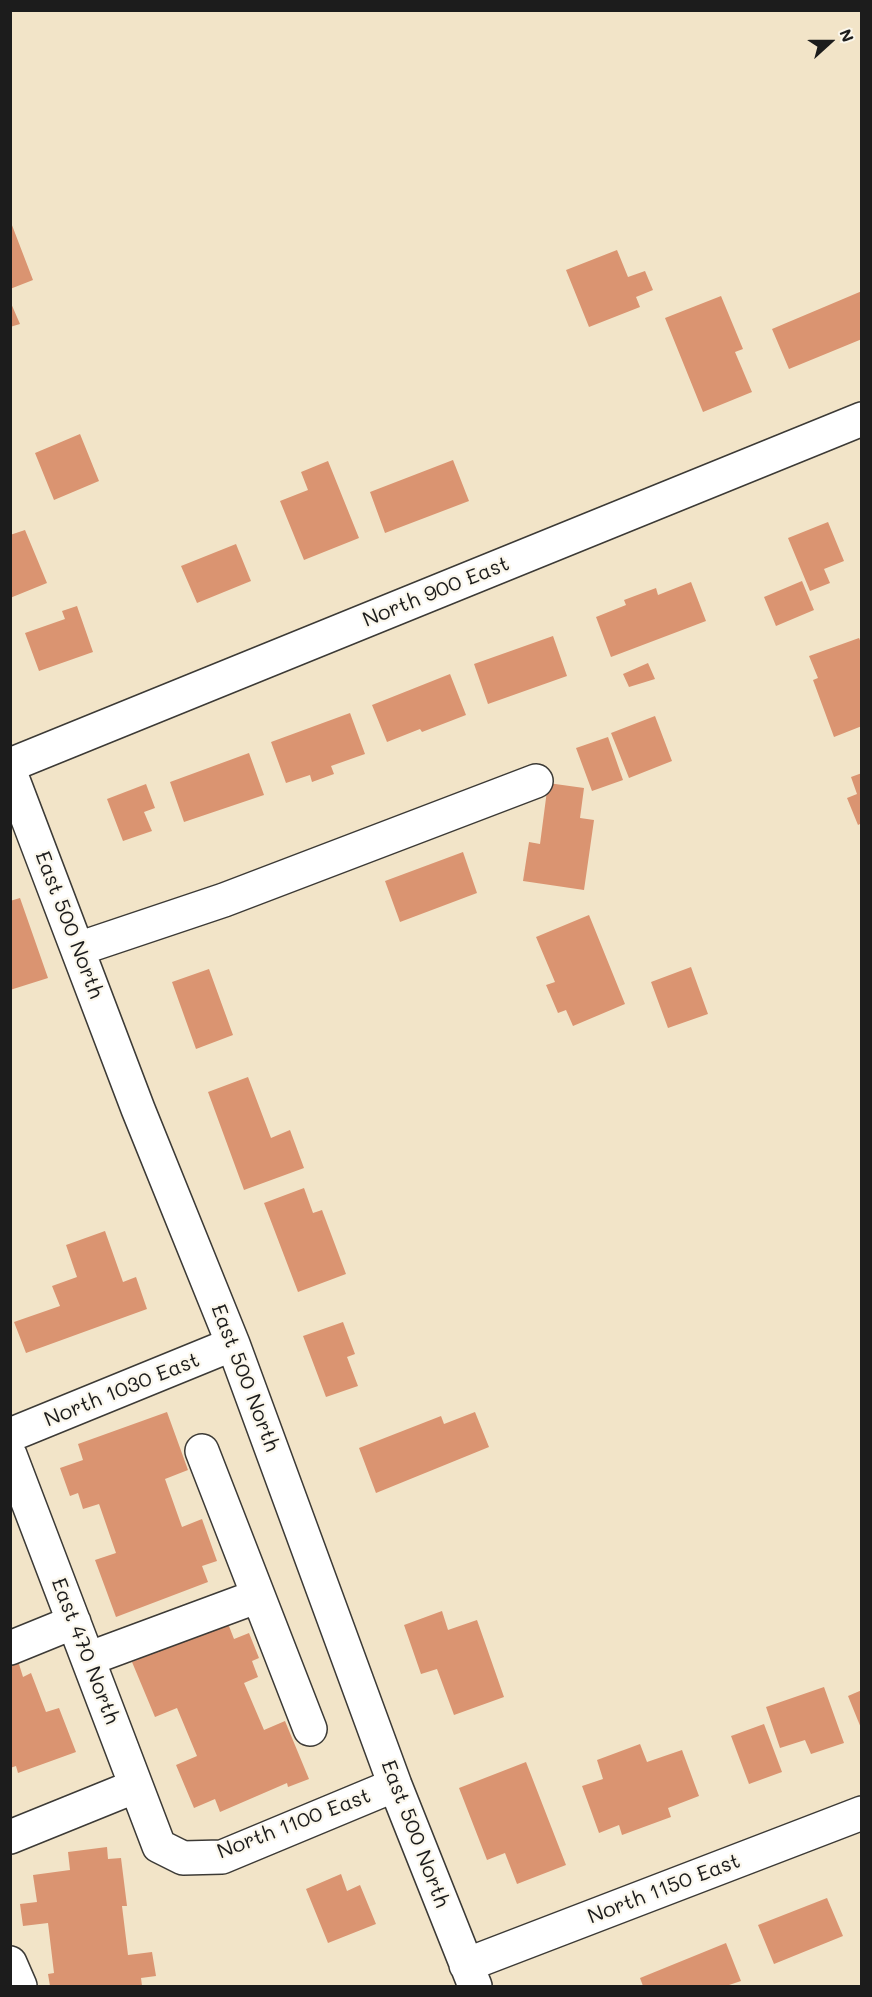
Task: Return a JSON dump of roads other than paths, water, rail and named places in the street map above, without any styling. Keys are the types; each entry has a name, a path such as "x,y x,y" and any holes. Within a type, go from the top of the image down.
{"street":[{"name":"North 900 East","path":"10,765 861,419"},
{"name":"East 500 North","path":"10,772 138,1109 233,1344 395,1785 471,1976"},
{"path":"78,949 235,896 536,781"},
{"name":"North 1030 East","path":"10,1435 233,1344"},
{"path":"202,1451 310,1729"},
{"name":"East 470 North","path":"10,1455 159,1846"},
{"path":"88,1659 258,1596"},
{"path":"10,1648 74,1622"},
{"name":"North 1100 East","path":"159,1846 183,1858 222,1857 395,1785"},
{"path":"10,1837 136,1786"},
{"name":"North 1150 East","path":"471,1976 861,1813"},
{"path":"10,1963 20,1986"}]}
